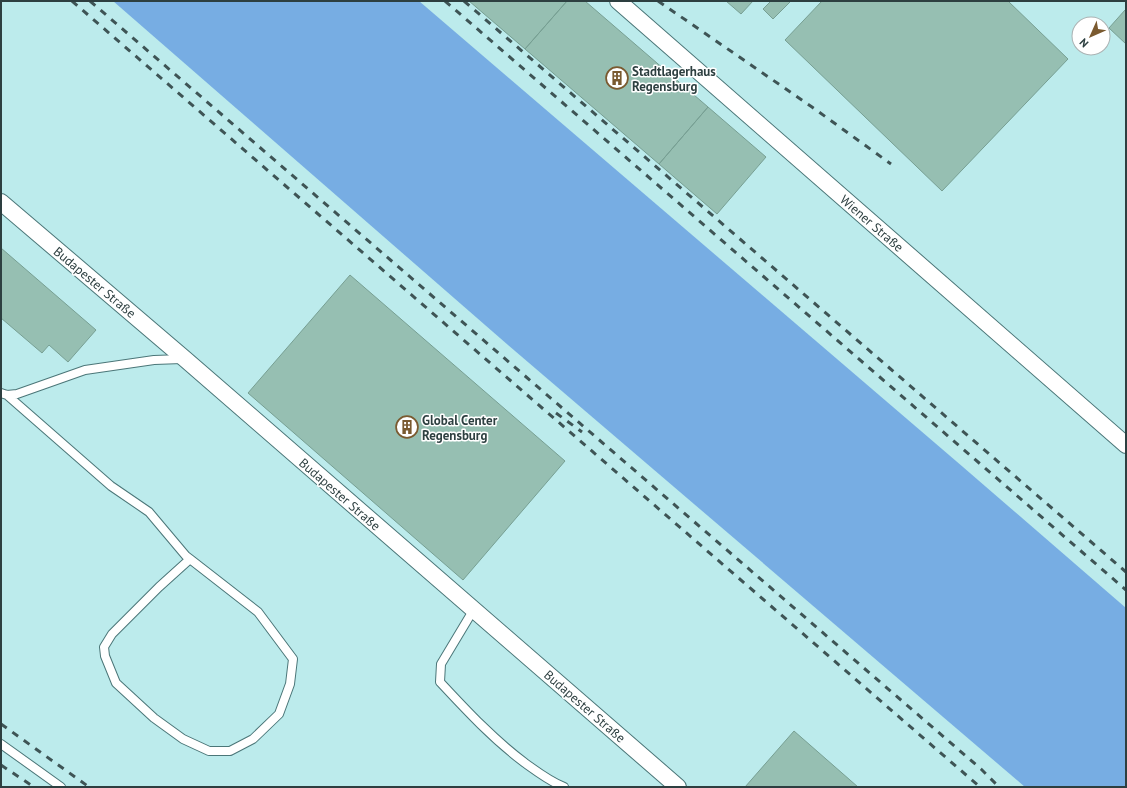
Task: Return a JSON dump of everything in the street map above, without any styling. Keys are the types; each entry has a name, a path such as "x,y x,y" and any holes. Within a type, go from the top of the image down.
{"street":[{"name":"Wiener Straße","path":"618,1 1126,445"},
{"name":"Budapester Straße","path":"1,202 185,359 675,787"}],"lane":[{"path":"4,394 17,394 85,370 154,360 185,359"},
{"path":"4,394 111,486 149,512 190,559 258,612 293,659 290,684 279,714 253,739 230,751 209,751 183,739 154,718 116,683 105,656 104,647 112,634 159,587 190,559"},
{"path":"474,610 441,664 440,682 479,724 549,784 564,787"},
{"path":"1,744 61,787"}],"water":[{"path":"113,1 419,1 1126,608 1126,787 1025,787 508,345"}],"building":[{"path":"469,1 567,1 525,49"},
{"name":"Stadtlagerhaus Regensburg","path":"567,1 585,1 708,107 659,164 525,49"},
{"path":"726,1 753,1 741,14"},
{"path":"771,1 791,1 773,19 763,9"},
{"path":"822,1 1008,1 1068,59 942,191 785,40"},
{"path":"1125,10 1126,44 1111,30 1111,26"},
{"path":"708,107 766,157 717,214 659,164"},
{"path":"1,248 96,330 68,362 49,345 42,353 1,318"},
{"name":"Global Center Regensburg","path":"350,275 565,461 463,580 248,393"},
{"path":"794,731 858,787 745,787"}],"railway":[{"path":"72,1 980,787"},
{"path":"90,1 981,769 999,787"},
{"path":"445,1 1126,590"},
{"path":"464,1 1126,572"},
{"path":"658,1 812,107 891,164"},
{"path":"556,413 582,432"},
{"path":"1,724 89,787"},
{"path":"1,765 34,787"}],"place":[{"name":"Stadtlagerhaus Regensburg","path":"617,78"},
{"name":"Global Center Regensburg","path":"407,427"}]}
